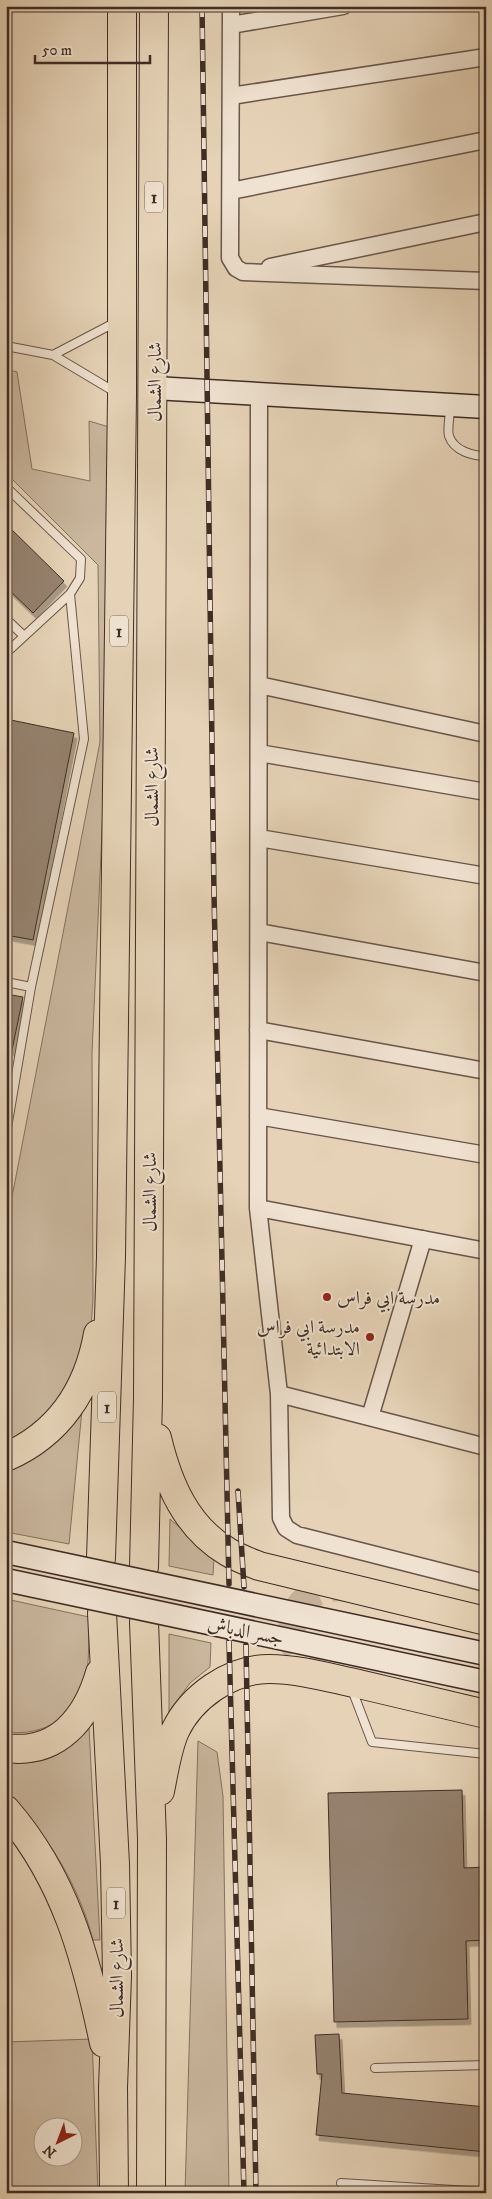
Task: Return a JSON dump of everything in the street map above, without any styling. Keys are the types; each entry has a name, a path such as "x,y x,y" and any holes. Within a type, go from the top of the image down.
{"highway":[{"name":"شارع الشمال","path":"101,1558 111,1256 122,396 122,6"},
{"name":"شارع الشمال","path":"144,1567 148,1397 154,388 154,6"},
{"path":"6,1457 25,1448 49,1431 61,1418 80,1390 93,1358 111,1256"},
{"path":"148,1397 163,1464 173,1490 192,1520 228,1552 260,1566 486,1621"},
{"name":"شارع الشمال","path":"102,1613 115,1873 117,1976 114,2193"},
{"name":"شارع الشمال","path":"144,1622 152,1840 152,2193"},
{"path":"6,1748 34,1747 62,1736 80,1717 88,1705 96,1687 104,1651"},
{"path":"152,1840 164,1771 174,1733 190,1708 211,1689 240,1674 269,1669 349,1682 486,1714"},
{"path":"6,1810 37,1849 67,1906 81,1946 96,2002 114,2088"}],"main road":[{"path":"154,388 486,407"},
{"name":"جسر الدباش","path":"6,1552 486,1654"},
{"name":"جسر الدباش","path":"6,1580 486,1682"}],"street":[{"path":"231,6 230,258 236,268 243,272 486,281"},
{"path":"231,24 343,6"},
{"path":"231,96 486,57"},
{"path":"231,191 486,140"},
{"path":"243,272 486,222"},
{"path":"259,395 258,1208 279,1394 281,1518 286,1528 297,1535 486,1583"},
{"path":"259,685 486,734"},
{"path":"259,753 486,792"},
{"path":"259,838 486,876"},
{"path":"259,932 486,973"},
{"path":"258,1030 486,1071"},
{"path":"258,1116 486,1155"},
{"path":"258,1208 486,1251"},
{"path":"370,1418 424,1239"},
{"path":"279,1394 486,1447"}],"lane":[{"path":"54,355 122,318"},
{"path":"6,346 54,355 122,396"},
{"path":"450,406 449,436 452,441 474,456 486,456"},
{"path":"6,487 81,560 80,578 70,594 6,653"},
{"path":"6,1134 30,987 84,739 70,594"},
{"path":"6,619 24,636"},
{"path":"6,982 30,987"},
{"path":"349,1682 372,1742 486,1754"},
{"path":"375,2068 486,2064"},
{"path":"341,2183 486,2192"}],"shaded area":[{"path":"6,369 17,372 32,469 90,481 89,421 109,427 103,809 92,1053 93,1299 91,1327 59,1408 6,1447 6,1228 100,742 98,565 6,473"},
{"path":"82,1410 69,1544 6,1532 6,1471 39,1454 66,1430"},
{"path":"170,1519 214,1558 213,1575 169,1566"},
{"path":"6,1599 89,1617 88,1661 81,1689 67,1712 47,1727 34,1731 21,1733 6,1732"},
{"path":"169,1634 211,1643 210,1667 190,1683 169,1712"},
{"path":"89,1728 100,1940 93,1940 87,1919 70,1879 48,1842 6,1791 6,1762 32,1762 52,1757 71,1746"},
{"path":"198,1741 217,1752 223,1796 229,2193 185,2193"},
{"path":"92,2039 98,2193 6,2193 6,2042"}],"building":[{"path":"6,524 64,581 33,613 6,587"},
{"path":"6,719 74,733 33,940 6,935"},
{"path":"6,994 23,997 12,1050 6,1050"},
{"path":"462,1790 464,1868 486,1867 486,1940 466,1941 468,2019 334,2022 328,1793"},
{"path":"339,2034 342,2093 486,2107 486,2152 316,2135 322,2074 317,2074 315,2035"}],"tunnel":[{"path":"328,1678 309,1666 297,1652 292,1636 293,1620 300,1606 312,1595 329,1588 350,1588"}],"railway":[{"path":"202,6 214,894 229,1584"},
{"path":"238,1491 244,1587"},
{"path":"229,1641 244,2193"},
{"path":"246,1645 256,2193"}],"place":[{"name":"مدرسة ابي فراس","path":"327,1297"},
{"name":"مدرسة ابي فراس الابتدائية","path":"370,1337"}]}
